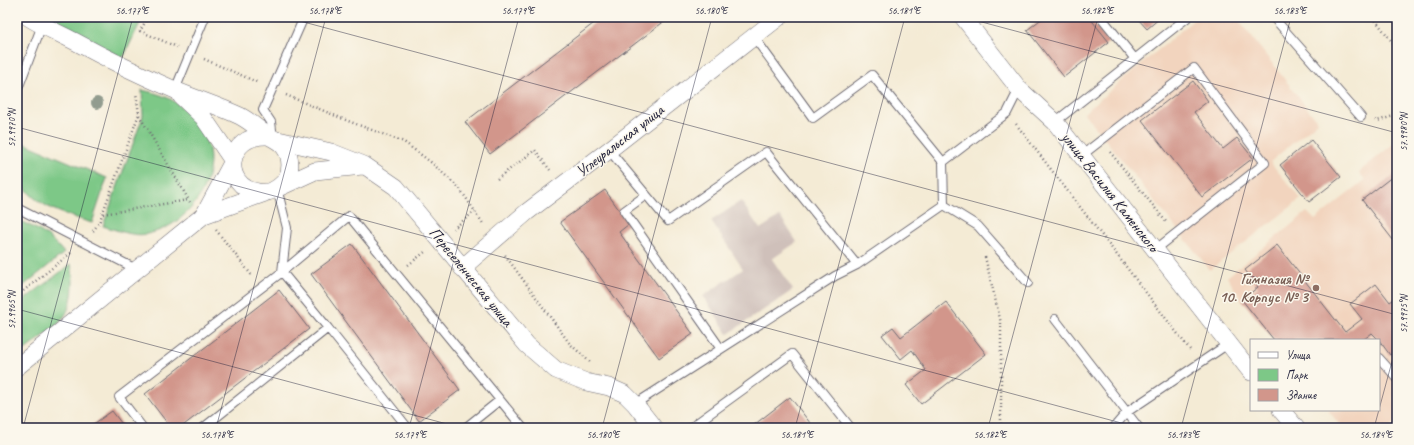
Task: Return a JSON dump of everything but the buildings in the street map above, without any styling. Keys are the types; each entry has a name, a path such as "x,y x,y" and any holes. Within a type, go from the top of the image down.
{"street":[{"name":"Углеуральская улица","path":"462,268 493,240 528,212 780,17"},
{"name":"улица Василия Каменского","path":"963,17 1019,89 1055,122 1250,371"},
{"name":"Переселенческая улица","path":"35,21 129,70 241,116 273,138 285,148 289,156 290,165 288,174 284,182 273,190 259,193 250,191 243,186 235,175 233,161 235,151 241,143 249,138 259,136 273,138 331,152 364,166 396,187 527,345 556,370 586,382 609,387 625,394 654,428"},
{"name":"Переселенческая улица","path":"175,90 203,117 233,161"},
{"path":"204,215 233,161"},
{"path":"17,367 204,215 273,190 314,172 364,166"},
{"path":"1282,411 1296,428"}],"lane":[{"path":"175,90 205,17"},
{"path":"273,138 272,122 263,110 304,17"},
{"path":"1101,17 1135,59"},
{"path":"1055,122 1188,17"},
{"path":"1273,17 1361,117"},
{"path":"19,86 35,21"},
{"path":"754,37 813,118 872,75 943,162 944,205"},
{"path":"1081,156 1194,68 1266,163 1155,250"},
{"path":"943,162 1007,113 1019,89"},
{"path":"609,150 668,221 766,152 857,265"},
{"path":"273,190 287,228 282,272 408,428"},
{"path":"646,195 624,211 721,349"},
{"path":"635,404 835,276 857,265 944,205"},
{"path":"944,205 978,226 1028,282"},
{"path":"17,208 136,270"},
{"path":"143,428 119,397 282,272 349,216 523,428"},
{"path":"1055,319 1139,428"},
{"path":"203,428 328,328"},
{"path":"1115,426 1127,412 1228,344"},
{"path":"690,428 792,354 851,428"},
{"path":"1380,359 1397,378"},
{"path":"465,428 500,400"}],"path":[{"path":"1373,17 1397,48"},
{"path":"17,296 83,243 99,223 139,114 136,93"},
{"path":"1007,113 1200,362"},
{"path":"1361,117 1377,121 1397,115"},
{"path":"1101,141 1176,233"},
{"path":"497,179 535,150 551,170"},
{"path":"103,214 188,200"},
{"path":"985,256 1001,323 1001,428"}],"shaded area":[{"path":"1197,17 1236,17 1318,122 1270,162 1301,199 1210,270 1084,113"},
{"name":"Гимназия № 10. Корпус № 3","path":"1397,141 1397,421 1389,428 1342,428 1329,411 1380,411 1380,339 1273,339 1242,300 1227,277 1307,212 1315,220 1365,180 1359,172"},
{"path":"741,201 760,229 780,216 797,242 772,259 793,290 728,334 703,296 743,269 711,221"}],"green space":[{"path":"43,17 143,17 123,58"},
{"path":"142,90 159,94 171,99 190,115 197,123 207,143 210,163 208,177 202,191 195,203 185,214 174,223 161,230 136,235 103,226 143,116"},
{"path":"19,141 107,178 92,223 69,216 46,206 27,191 21,181 17,169 17,144"},
{"path":"17,220 43,233 64,253 17,291"},
{"path":"71,264 73,279 72,295 68,310 64,317 49,332 17,356 17,305"}],"place":[{"name":"Гимназия № 10. Корпус № 3","path":"1316,288"}]}
